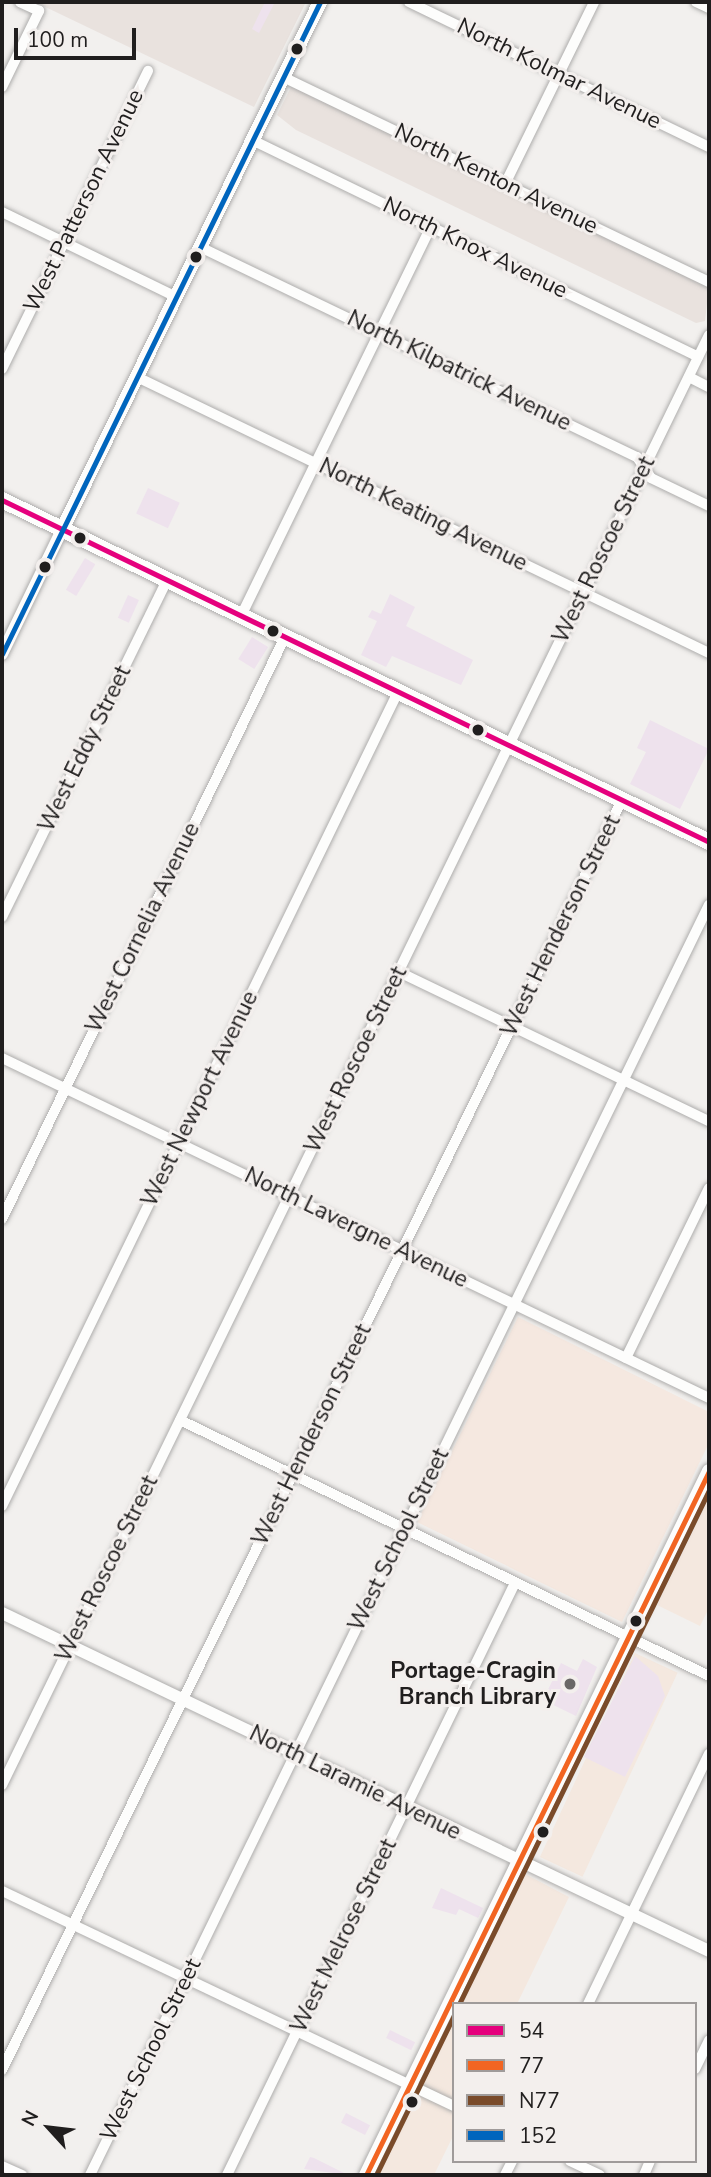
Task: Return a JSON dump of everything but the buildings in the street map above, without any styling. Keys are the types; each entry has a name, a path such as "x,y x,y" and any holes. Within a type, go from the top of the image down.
{"main road":[{"path":"62,530 320,2"},
{"path":"2,500 709,842"},
{"path":"366,2175 709,1471"}],"street":[{"path":"2,88 39,11 20,2"},
{"name":"North Kolmar Avenue","path":"409,2 709,147"},
{"path":"505,184 594,2"},
{"path":"696,2 709,8"},
{"name":"West Patterson Avenue","path":"2,369 148,71"},
{"name":"North Kenton Avenue","path":"283,77 709,282"},
{"name":"North Knox Avenue","path":"253,140 698,357"},
{"path":"2,212 176,297"},
{"path":"241,616 431,227"},
{"name":"North Kilpatrick Avenue","path":"201,247 637,457 651,478 709,506"},
{"name":"West Roscoe Street","path":"2,1785 709,335"},
{"name":"North Keating Avenue","path":"137,377 709,653"},
{"path":"689,377 709,387"},
{"path":"2,654 62,530"},
{"name":"West Eddy Street","path":"2,917 167,580"},
{"name":"West Cornelia Avenue","path":"2,1219 285,637"},
{"name":"West Newport Avenue","path":"2,1506 398,692"},
{"name":"West Henderson Street","path":"2,2070 622,800"},
{"name":"West School Street","path":"90,2175 709,905"},
{"path":"398,972 709,1121"},
{"name":"North Lavergne Avenue","path":"2,1058 709,1398"},
{"path":"626,1358 709,1188"},
{"path":"180,1420 709,1676"},
{"name":"West Melrose Street","path":"227,2175 515,1583"},
{"name":"North Laramie Avenue","path":"2,1613 709,1951"},
{"path":"589,2002 709,1754"},
{"path":"2,1891 452,2105"},
{"path":"697,2065 709,2040"},
{"path":"574,2163 600,2175"},
{"path":"2,2166 22,2175"}],"shaded area":[{"path":"35,2 306,2 254,107"},
{"path":"292,85 709,286 705,321 696,323 296,130 277,115"},
{"path":"518,1317 709,1412 709,1443 622,1622 417,1522"},
{"path":"709,1498 709,1608 700,1626 657,1605"},
{"path":"635,1653 678,1673 583,1877 540,1857"},
{"path":"525,1874 569,1897 518,2002 463,2002"},
{"path":"452,2024 452,2138 434,2175 378,2175"}],"transit line":[{"name":"152","path":"2,654 320,2"},
{"name":"54","path":"2,500 709,842"},
{"name":"77","path":"366,2175 709,1471"},
{"name":"N77","path":"460,2002 709,1490"},
{"name":"N77","path":"376,2175 452,2019"}],"place":[{"name":"Portage-Cragin Branch Library","path":"570,1684"}]}
